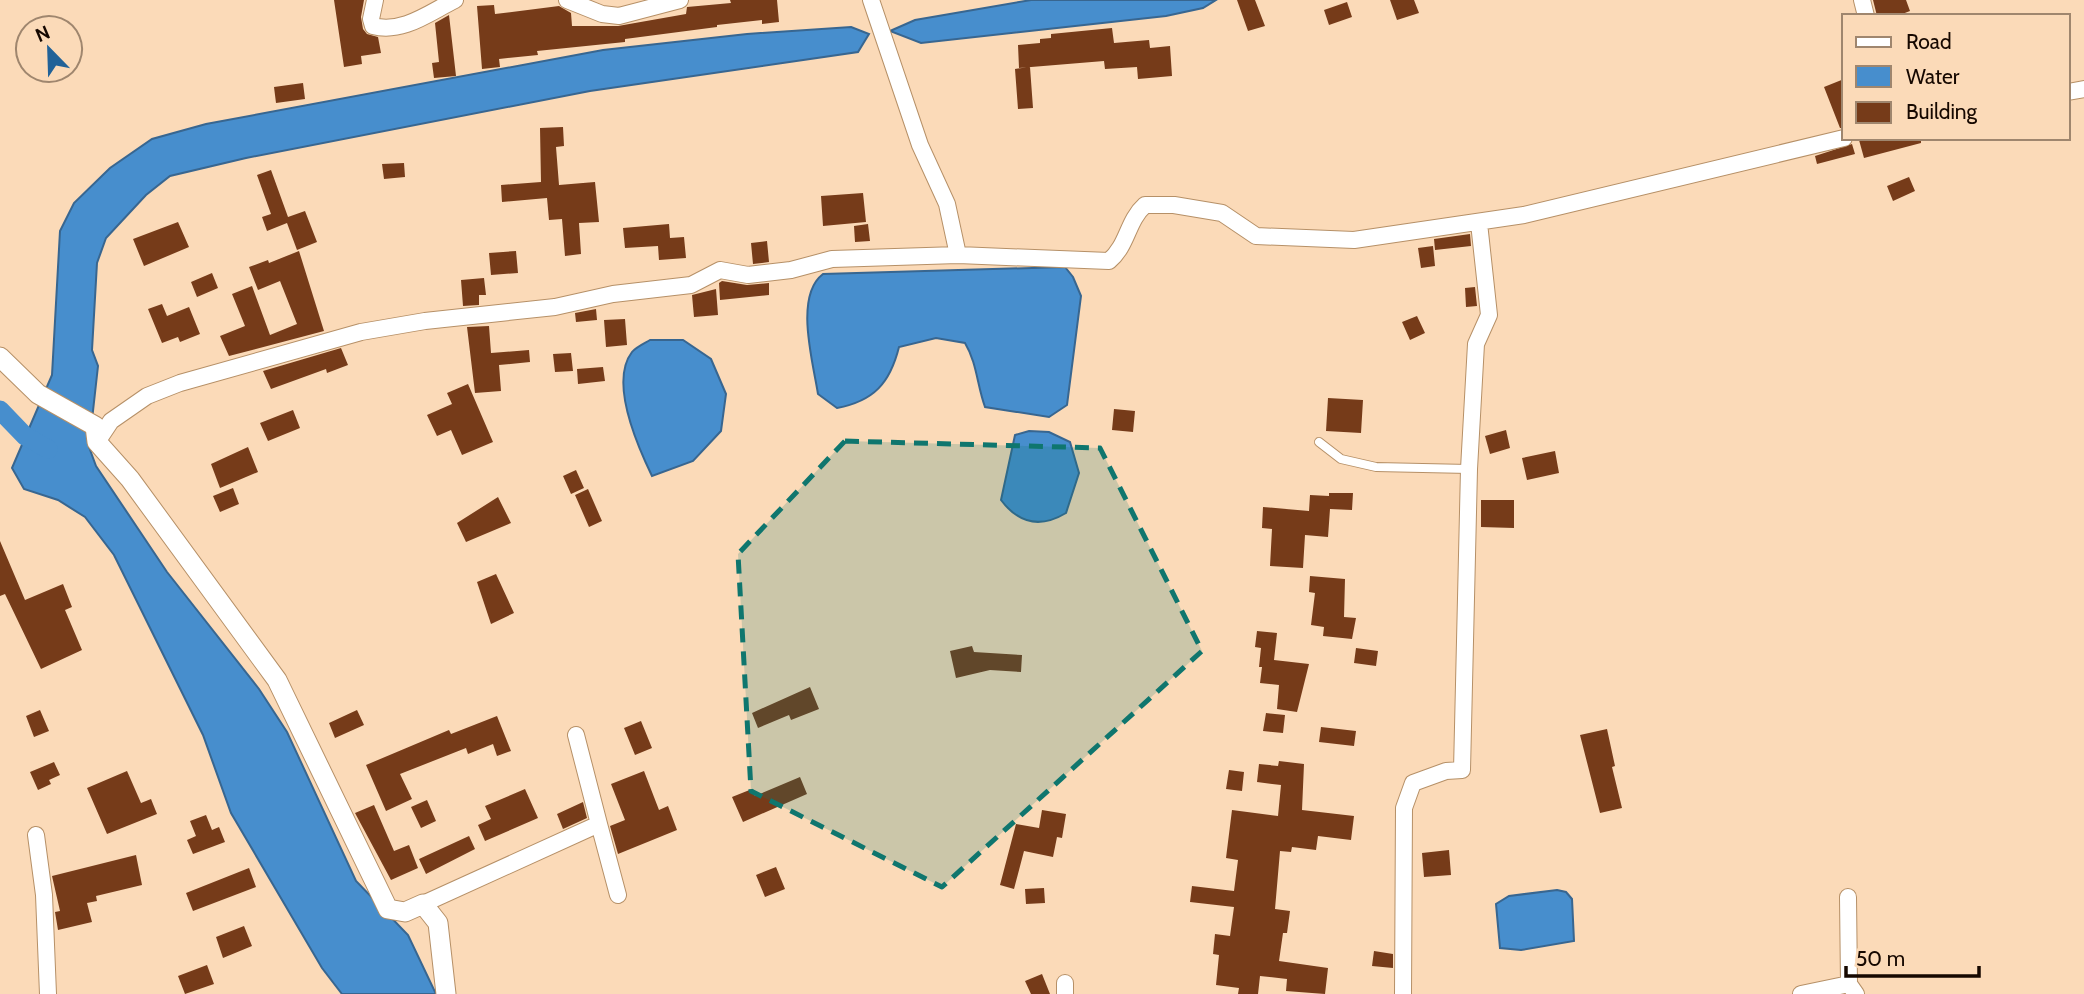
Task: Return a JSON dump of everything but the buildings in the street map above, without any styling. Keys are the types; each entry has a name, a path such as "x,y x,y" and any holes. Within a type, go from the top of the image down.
{"street":[{"path":"375,0 371,19 373,26 383,29 398,27 431,14 455,0"},
{"path":"567,0 602,14 619,16 680,0"},
{"path":"871,0 920,145 947,204 958,255"},
{"path":"96,434 147,396 180,383 361,332 425,321 555,307 613,294 691,285 720,270 748,275 791,270 832,259 958,255 1109,261 1120,253 1133,218 1145,205 1174,205 1222,213 1256,236 1354,240 1479,223 1842,138"},
{"path":"1403,994 1404,808 1413,783 1446,771 1462,770 1469,469 1476,344 1489,315 1479,223"},
{"path":"0,357 38,394 96,434 277,680 388,909 405,912 599,824"},
{"path":"576,735 618,895"},
{"path":"36,835 44,895 48,994"},
{"path":"1801,994 1853,989 1848,897"},
{"path":"423,904 438,923 446,994"}],"lane":[{"path":"1319,442 1341,459 1376,467 1469,469"}],"highlighted area":[{"path":"845,441 1100,448 1202,651 942,887 751,791 738,554"}],"water":[{"path":"1031,0 1216,0 1203,8 1166,16 921,43 890,31 915,20"},
{"path":"851,27 869,34 858,52 590,91 246,158 170,176 146,195 106,238 97,263 92,350 98,366 89,447 96,466 167,572 259,689 287,732 356,881 408,935 436,994 342,994 322,968 231,813 203,735 114,555 85,517 58,500 24,489 12,468 52,375 60,231 74,203 110,168 152,139 206,124 603,50 747,34"},
{"path":"1065,267 1073,277 1081,296 1067,405 1049,417 985,407 972,358 965,343 936,338 899,347 885,380 861,401 837,408 818,394 807,313 814,284 823,274"},
{"path":"650,340 683,340 711,359 726,394 721,431 693,461 652,476 633,432 623,380 632,352"},
{"path":"1029,431 1049,432 1070,442 1079,473 1066,513 1048,521 1023,519 1001,500 1015,435"},
{"path":"1557,890 1566,892 1572,899 1574,941 1521,950 1500,948 1496,904 1509,896"}],"waterway":[{"path":"0,410 25,436 48,449"}]}
